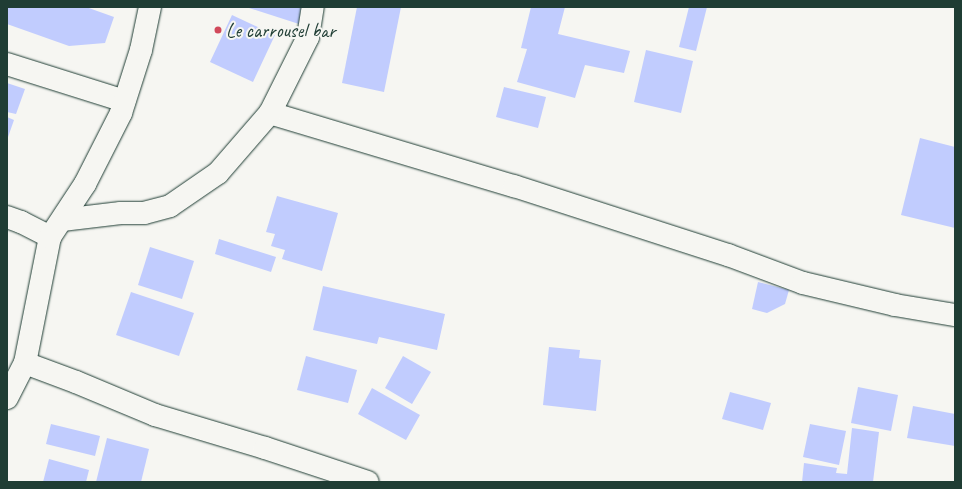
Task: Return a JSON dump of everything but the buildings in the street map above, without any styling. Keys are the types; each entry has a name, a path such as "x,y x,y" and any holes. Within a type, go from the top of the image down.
{"street":[{"path":"7,398 25,363 56,228 85,184 121,113 141,50 150,7"},
{"path":"7,217 21,222 56,228 121,213 144,213 170,206 218,173 270,113 308,37 313,7"},
{"path":"7,64 124,101"},
{"path":"270,113 514,186 728,255 803,283 895,305 955,315"},
{"path":"25,363 76,382 156,416 265,448 368,482"}],"place":[{"name":"Le carrousel bar","path":"218,30"}]}
